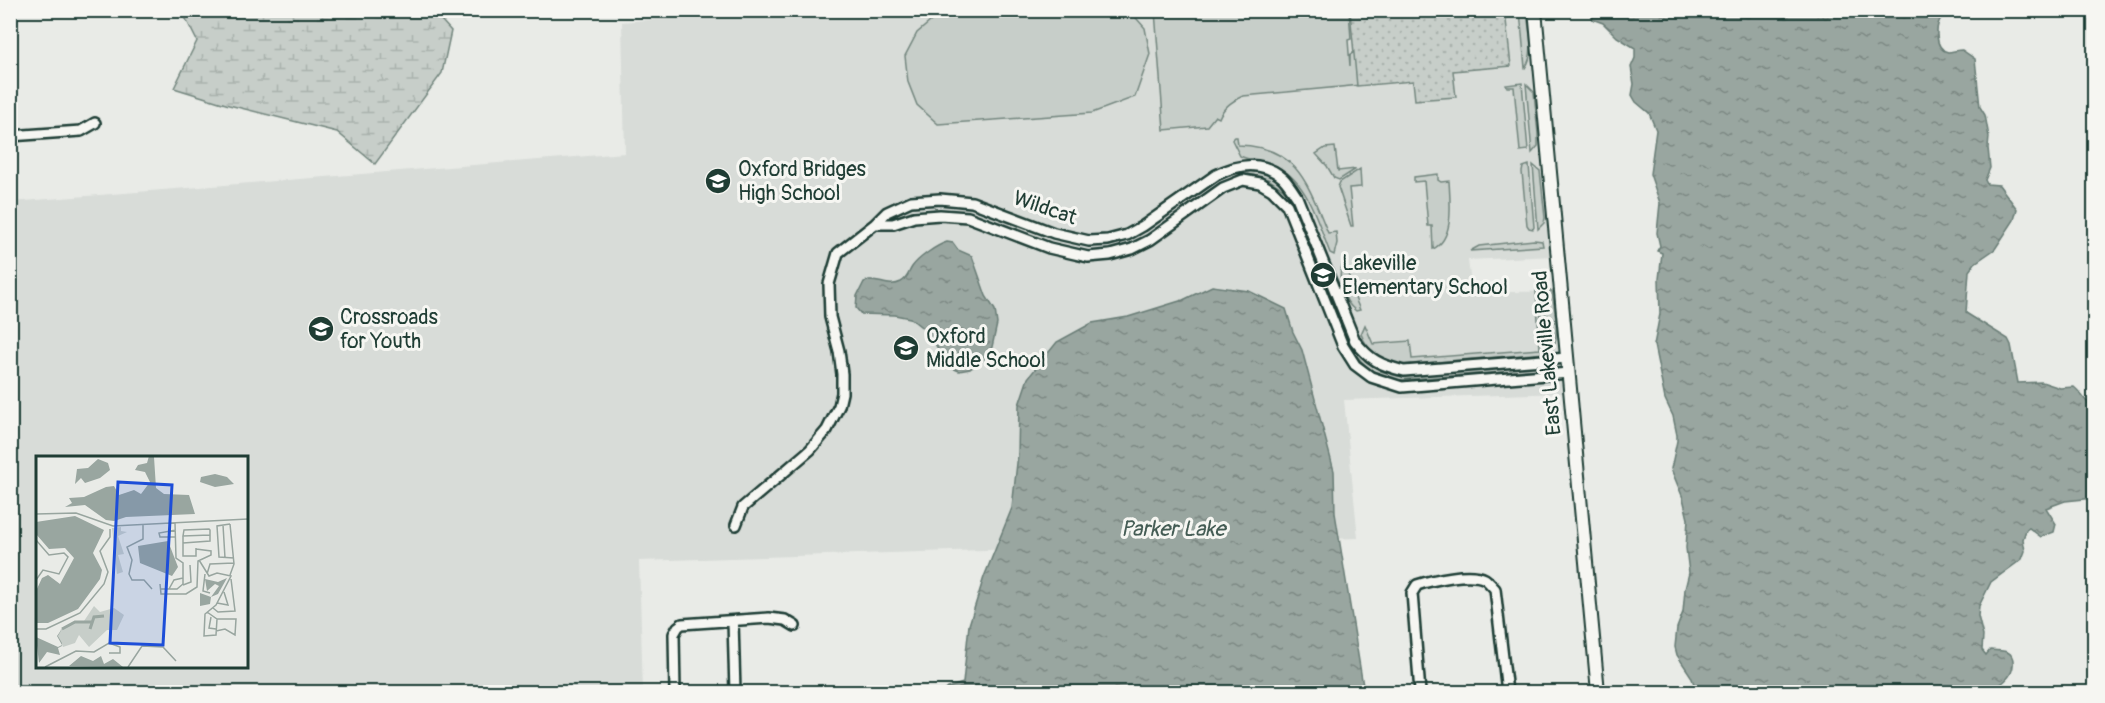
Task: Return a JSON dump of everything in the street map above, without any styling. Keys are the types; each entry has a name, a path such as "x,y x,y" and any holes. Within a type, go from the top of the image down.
{"main road":[{"name":"East Lakeville Road","path":"1535,10 1598,693"}],"street":[{"path":"10,136 81,131 95,123"},
{"name":"Wildcat","path":"736,525 743,507 810,450 827,430 839,406 843,374 830,317 829,284 838,253 875,224 886,212 911,201 940,199 972,202 1054,233 1089,242 1127,235 1228,169 1242,164 1266,168 1282,178 1297,197 1355,341 1379,364 1404,371 1567,358"},
{"path":"1228,169 1234,184 1243,180 1260,183 1272,190 1287,205 1336,331 1354,365 1371,377 1402,387 1569,373"},
{"name":"Wildcat","path":"875,224 893,224 914,217 931,215 968,217 1049,248 1088,257 1110,255 1132,249 1150,240 1223,188 1234,184"},
{"path":"1336,331 1348,325"},
{"path":"1420,693 1412,593 1417,585 1423,583 1468,576 1484,579 1495,589 1507,693"},
{"path":"675,693 674,634 678,627 691,623 769,618 785,620 795,626"},
{"path":"733,621 735,693"}],"shaded area":[{"path":"760,10 1529,11 1553,256 1468,260 1472,293 1557,291 1566,393 1344,400 1358,538 639,561 643,692 11,692 11,202 625,153 622,22"}],"green space":[{"path":"994,10 1130,11 1145,28 1150,54 1135,97 1092,113 938,124 917,105 908,82 905,56 917,33 937,16"},
{"path":"182,11 433,11 451,31 442,73 375,164 337,132 229,105 174,88 197,41"},
{"path":"1155,11 1349,11 1350,66 1350,55 1365,51 1361,85 1243,96 1228,105 1219,118 1215,116 1207,126 1164,130"},
{"path":"1350,11 1505,11 1511,66 1453,71 1456,97 1415,100 1413,81 1357,86"},
{"path":"1520,11 1527,11 1530,41 1530,56 1525,68"},
{"path":"1522,83 1528,150 1520,151 1514,87 1506,85"},
{"path":"1526,84 1534,92 1538,134 1538,146 1532,153"},
{"path":"1237,137 1238,145 1275,152 1298,171 1307,184 1328,233 1336,232 1337,243 1334,255 1330,253 1303,190 1284,171 1272,164 1240,156 1232,140"},
{"path":"1335,147 1338,171 1356,169 1339,180 1334,178 1316,154 1325,148"},
{"path":"1529,165 1533,229 1527,225 1522,172 1523,167"},
{"path":"1533,165 1540,171 1545,218 1544,223 1538,229"},
{"path":"1360,169 1361,187 1349,188 1353,226 1351,226 1338,187 1340,182"},
{"path":"1241,170 1257,171 1271,176 1294,195 1340,312 1336,311 1290,198 1283,189 1268,179 1241,174"},
{"path":"1438,174 1438,180 1441,182 1449,181 1450,219 1445,237 1433,249 1432,226 1428,226 1424,181 1414,182 1414,177"},
{"path":"1542,241 1543,246 1470,251 1479,246"},
{"path":"1344,261 1346,261 1352,291 1360,310 1356,311 1351,307 1342,288 1341,273"},
{"path":"1536,291 1542,291 1540,301 1543,347 1546,353 1399,365 1386,362 1376,355 1367,346 1361,334 1365,325 1373,344 1410,341 1412,359 1540,349"},
{"path":"1546,291 1552,291 1556,324 1555,341 1549,353 1544,302"},
{"path":"1349,337 1365,361 1381,371 1398,376 1544,365 1546,367 1544,369 1397,380 1373,371 1361,361 1347,339"}],"water":[{"path":"1591,10 1960,11 1948,13 1942,17 1937,31 1938,42 1943,50 1948,52 1962,50 1975,59 1980,107 1985,115 1989,137 1990,168 1985,180 1987,184 1999,185 2017,209 2014,220 1995,249 1975,263 1969,271 1966,313 2008,339 2018,383 2042,382 2060,388 2074,387 2094,408 2094,498 2065,501 2046,508 2056,524 2054,532 2041,537 2029,528 2026,530 2023,539 2025,551 2022,559 1991,582 1979,606 1978,616 1983,636 1982,650 1986,655 1990,650 2007,652 2013,660 2009,676 1992,690 1988,692 1697,692 1675,647 1689,573 1686,548 1688,519 1683,498 1671,469 1677,435 1673,416 1665,399 1654,345 1660,314 1659,279 1662,253 1657,251 1660,246 1657,233 1660,203 1650,174 1656,130 1649,113 1636,102 1632,95 1634,84 1631,67 1635,58 1635,48 1617,37 1603,23 1592,19"},
{"path":"947,242 953,243 958,250 972,256 986,296 995,310 997,324 992,347 985,358 970,369 959,371 947,366 932,338 910,318 861,314 856,308 857,296 864,282 896,284 901,282 919,260"},
{"name":"Parker Lake","path":"1212,286 1249,291 1286,309 1293,332 1302,350 1334,471 1335,513 1364,692 944,692 948,688 963,683 969,625 984,577 1012,508 1018,454 1019,405 1028,378 1057,342 1092,323 1128,317 1183,300"}],"place":[{"name":"Oxford Bridges High School","path":"718,181"},
{"name":"Lakeville Elementary School","path":"1323,275"},
{"name":"Crossroads for Youth","path":"321,329"},
{"name":"Oxford Middle School","path":"906,348"}]}
